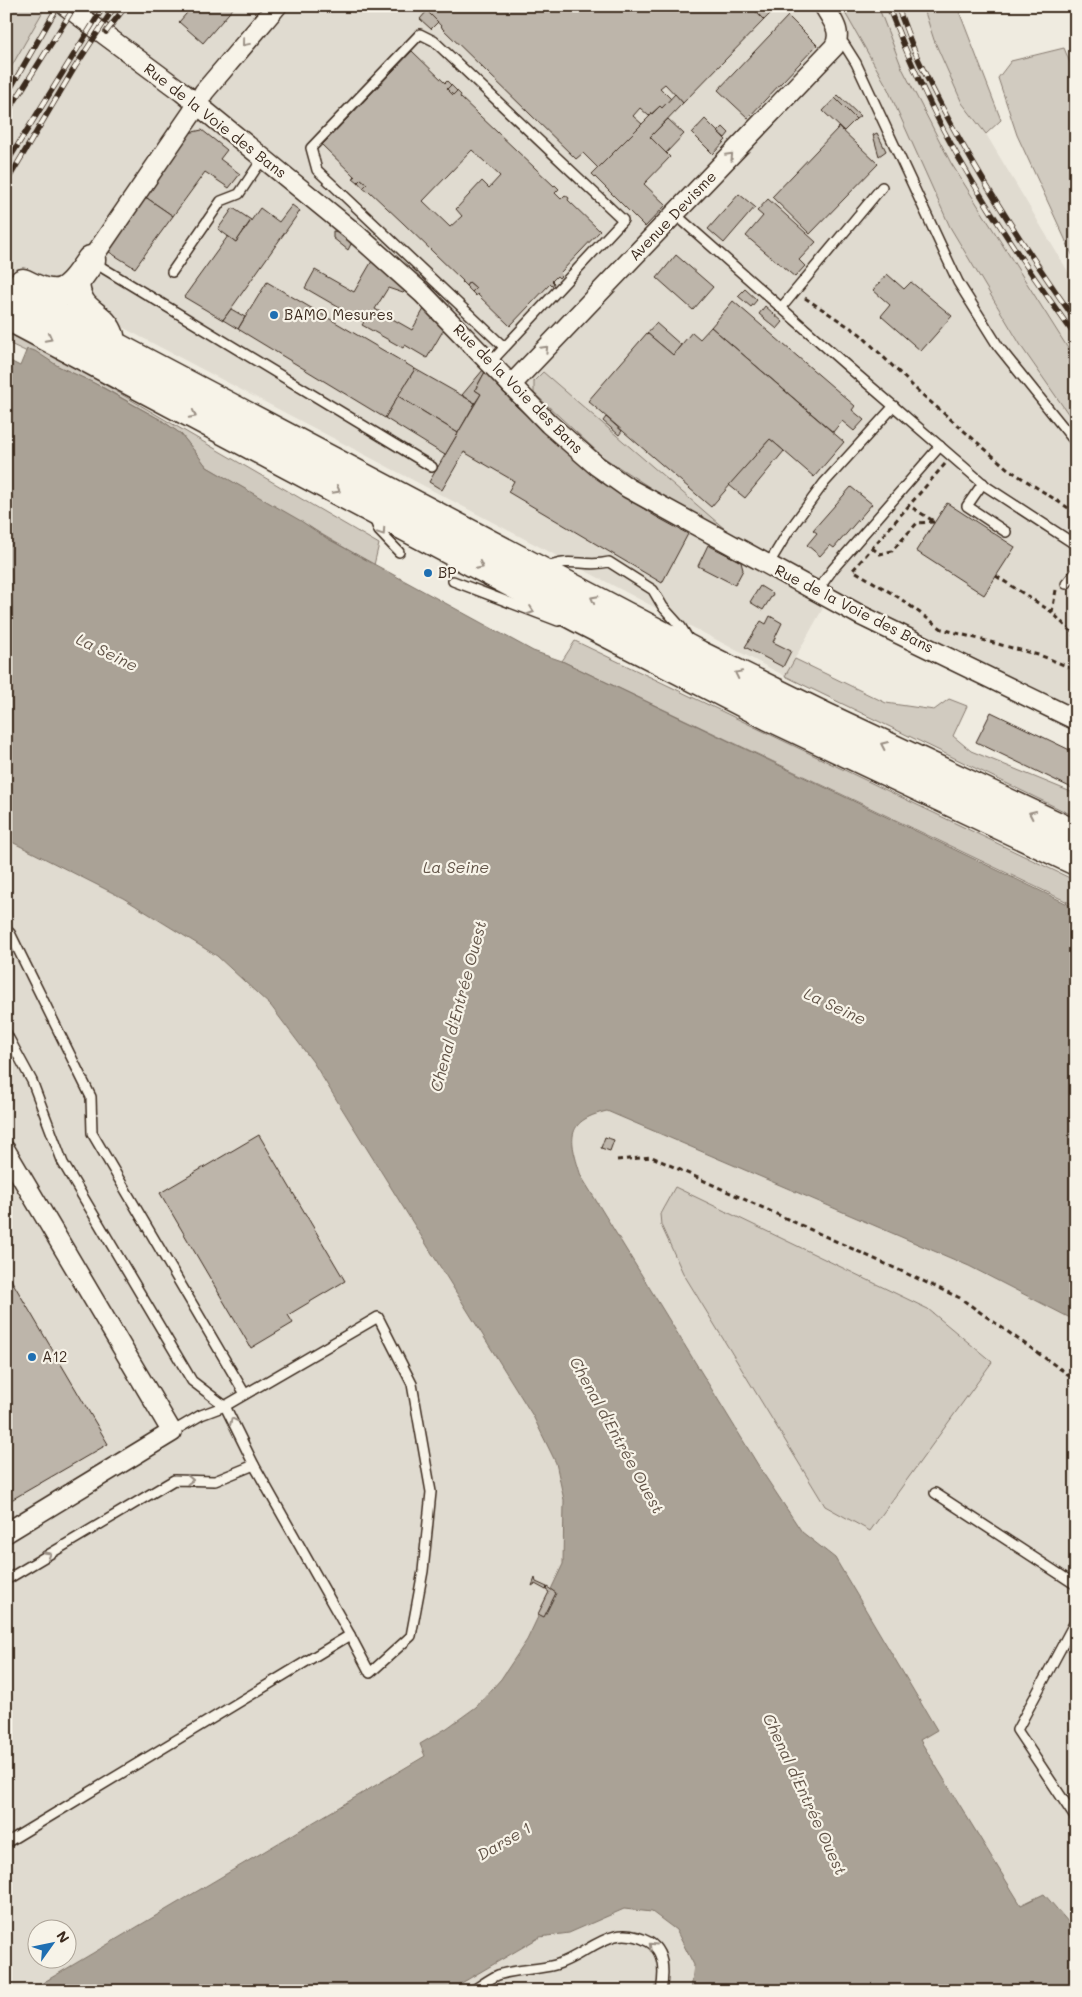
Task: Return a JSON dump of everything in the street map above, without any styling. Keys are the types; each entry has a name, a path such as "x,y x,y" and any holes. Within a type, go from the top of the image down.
{"main road":[{"path":"6,274 43,294 56,294 75,283 91,260"},
{"path":"75,283 76,295 86,310 107,327 114,346"},
{"path":"6,289 699,655 834,722 1076,834"},
{"path":"6,315 578,618 769,716 1076,860"}],"street":[{"name":"Rue de la Voie des Bans","path":"66,6 197,105 356,234 422,294 549,424 596,466 628,488 860,615 1076,720"},
{"path":"91,260 204,92 277,6"},
{"path":"824,6 838,32 836,43"},
{"name":"Avenue Devisme","path":"511,385 836,43"},
{"path":"6,1151 172,1432 6,1533"}],"lane":[{"path":"490,363 623,220 434,41 420,34 311,148 317,170 504,347"},
{"path":"836,43 844,44 856,63 958,282 998,346 1076,443"},
{"path":"172,272 222,201 239,194 263,158"},
{"path":"780,308 882,187"},
{"path":"675,214 780,308 983,483 1076,545"},
{"path":"91,260 125,283 432,467"},
{"path":"768,565 788,532 824,483 894,406"},
{"path":"817,591 833,569 940,446"},
{"path":"983,483 967,506 1006,532"},
{"path":"371,508 379,531 399,552"},
{"path":"539,570 565,561 595,565 609,562 653,590 663,607 681,627 699,655"},
{"path":"1062,584 1076,572"},
{"path":"453,581 557,621 578,618"},
{"path":"6,930 10,932 91,1097 92,1133 245,1394"},
{"path":"6,1033 32,1081 63,1163 192,1381 225,1406 254,1465 370,1673 411,1636 423,1571 432,1492 412,1384 378,1317 225,1406 201,1415 172,1432"},
{"path":"6,1580 174,1480 215,1481 254,1465"},
{"path":"935,1493 1076,1585"},
{"path":"1076,1620 1017,1730 1076,1819"},
{"path":"6,1843 350,1635"},
{"path":"472,1991 498,1975 556,1964 608,1938 622,1934 639,1936 653,1945 661,1957 664,1975 661,1991"}],"path":[{"path":"791,294 804,297 860,334 918,391 1008,469 1076,513"},
{"path":"952,456 853,570 898,597 942,629 1042,656 1076,670"},
{"path":"872,548 880,554 892,552 916,524 935,522 909,505"},
{"path":"996,576 1052,612 1076,637"},
{"path":"1052,612 1062,584"},
{"path":"616,1160 652,1158 960,1298 1076,1380"}],"shaded area":[{"path":"6,6 923,6 934,40 962,103 986,134 1076,285 1076,710 832,592 785,676 6,266"},
{"path":"6,6 46,6 6,76"},
{"path":"839,6 878,6 902,68 951,163 1076,361 1076,425 1023,349 950,227 886,85 844,11"},
{"path":"923,6 957,6 1001,120 986,134 962,103 934,40"},
{"path":"1064,48 1076,77 1076,263 1017,135 998,78 1011,61"},
{"path":"6,331 66,362 379,544 374,565 207,467 181,434 161,420 104,388 6,342"},
{"path":"543,372 726,530 683,509 603,457 534,393 534,381"},
{"path":"575,641 1076,881 1076,906 562,661"},
{"path":"795,659 886,703 934,710 949,699 967,706 953,736 971,751 1076,794 1076,817 785,676"},
{"path":"6,839 123,898 217,956 271,1006 313,1062 533,1416 556,1463 564,1500 563,1564 527,1640 501,1679 476,1707 447,1728 420,1744 425,1755 78,1962 78,1920 28,1920 28,1970 64,1970 29,1991 6,1991"},
{"path":"607,1111 969,1266 1076,1321 1076,1931 1044,1894 1022,1906 919,1740 937,1729 835,1558 802,1532 763,1473 581,1176 572,1147 573,1133 580,1122 591,1114"},
{"path":"675,1187 928,1309 992,1362 870,1531 825,1506 683,1273 661,1225 660,1214"},
{"path":"624,1909 652,1912 676,1930 694,1965 691,1991 448,1991 540,1937 569,1933"}],"water":[{"path":"27,349 35,351 58,366 94,383 161,420 181,434 207,467 301,521 328,539 533,651 562,661 1076,908 1076,1321 969,1266 607,1111 583,1120 573,1134 573,1143 581,1176 763,1473 802,1532 835,1558 937,1730 920,1740 1021,1905 1044,1894 1076,1931 1076,1991 691,1991 694,1965 676,1930 652,1912 624,1909 569,1933 540,1937 448,1991 29,1991 64,1970 78,1970 78,1962 425,1756 420,1744 447,1728 476,1707 501,1679 527,1640 563,1564 564,1500 556,1463 533,1416 313,1062 271,1006 217,956 123,898 6,839 6,359 20,366"}],"building":[{"path":"193,6 235,6 203,43 179,22"},
{"path":"422,6 750,6 764,20 683,103 665,84 660,88 671,99 662,108 660,106 649,116 640,108 633,116 642,124 598,168 583,153 576,159 442,28"},
{"path":"750,6 778,6 764,20"},
{"path":"427,11 438,22 431,29 420,19"},
{"path":"788,16 817,45 748,118 718,90"},
{"path":"412,51 445,83 447,81 451,85 447,89 453,95 457,91 461,95 460,97 555,185 559,189 555,193 561,199 565,195 569,198 568,200 600,231 560,273 562,275 559,278 557,276 552,281 554,283 552,286 550,284 510,326 477,294 476,296 472,292 476,288 469,282 466,286 403,223 369,191 363,188 367,184 361,179 358,182 353,178 355,177 322,145","holes":["472,150 500,176 489,188 482,181 456,209 462,216 450,227 423,201"]},
{"path":"451,85 457,91 453,95 447,89"},
{"path":"675,94 683,103 650,137 670,157 644,184 666,205 645,227 592,174 660,106 662,108"},
{"path":"838,95 860,116 856,119 835,98"},
{"path":"835,98 856,119 844,131 823,111"},
{"path":"668,119 684,134 666,153 650,137"},
{"path":"705,119 726,140 713,154 692,133"},
{"path":"723,127 729,133 725,138 718,132"},
{"path":"839,127 878,164 810,234 772,197"},
{"path":"202,130 227,150 220,159 240,174 229,188 205,172 173,216 144,196 188,133"},
{"path":"877,133 886,151 879,156 873,135"},
{"path":"361,179 367,184 363,188 358,182"},
{"path":"739,194 755,207 724,243 708,229"},
{"path":"144,196 173,216 135,268 106,250"},
{"path":"768,199 816,242 799,260 805,266 795,277 746,236 763,216 757,211"},
{"path":"292,205 300,211 223,320 184,297 228,236 236,242 260,208 279,222"},
{"path":"233,208 251,220 236,242 218,229"},
{"path":"333,231 340,232 353,244 351,244 348,250 333,238"},
{"path":"676,255 713,287 693,310 657,278"},
{"path":"372,261 405,291 403,293 388,288 375,309 412,330 424,309 444,329 427,358 405,345 403,348 362,325 364,322 305,288 315,270 354,292"},
{"path":"887,274 904,289 911,282 952,316 921,351 881,316 890,305 873,290"},
{"path":"267,282 415,369 385,418 238,329"},
{"path":"469,282 476,288 472,292 466,286"},
{"path":"745,289 757,300 751,307 738,296"},
{"path":"733,301 855,406 852,410 864,420 854,431 842,421 833,432 711,327"},
{"path":"765,306 783,322 777,329 759,314"},
{"path":"231,309 245,317 238,329 223,320"},
{"path":"656,323 681,345 673,355 647,333"},
{"path":"711,327 844,442 814,477 770,439 711,507 588,401 647,333 673,355 692,332 700,339"},
{"path":"415,369 475,403 458,433 398,396"},
{"path":"483,370 485,372 475,390 481,394 475,403 462,395"},
{"path":"485,372 516,406 598,479 655,516 688,534 662,583 508,492 514,481 464,452 442,490 429,482 481,394 475,390"},
{"path":"398,396 458,433 445,455 385,418"},
{"path":"606,417 622,431 619,435 603,421"},
{"path":"770,439 784,451 745,498 729,485"},
{"path":"851,487 872,504 834,548 830,545 820,556 807,545 817,533 813,530"},
{"path":"947,503 1015,547 984,595 916,551"},
{"path":"708,545 741,562 743,570 735,585 698,566"},
{"path":"760,586 773,594 763,610 750,602"},
{"path":"770,616 782,623 773,642 791,651 783,667 745,647 761,621 766,624"},
{"path":"991,712 1076,753 1076,790 976,742"},
{"path":"259,1135 345,1281 288,1315 293,1323 251,1348 160,1193"},
{"path":"605,1137 614,1140 610,1151 601,1148"},
{"name":"A12","path":"6,1271 108,1444 6,1503"},
{"path":"535,1578 536,1582 547,1587 546,1590 535,1584 532,1586"},
{"path":"547,1587 556,1593 544,1617 538,1614 549,1592 546,1590"}],"railway":[{"path":"6,96 58,6"},
{"path":"6,115 75,6"},
{"path":"6,164 104,6"},
{"path":"6,183 75,67 115,6"},
{"path":"106,32 126,6"},
{"path":"888,6 936,116 959,158 1007,236 1076,337"},
{"path":"897,6 917,56 954,130 1012,227 1076,321"}],"place":[{"name":"BAMO Mesures","path":"274,315"},
{"name":"BP","path":"428,573"},
{"name":"A12","path":"32,1357"}],"water label":[{"name":"La Seine","path":"107,652"},
{"name":"La Seine","path":"456,867"},
{"name":"Chenal d'Entrée Ouest","path":"458,1006"},
{"name":"La Seine","path":"835,1006"},
{"name":"Chenal d'Entrée Ouest","path":"617,1435"},
{"name":"Chenal d'Entrée Ouest","path":"805,1794"},
{"name":"Darse 1","path":"504,1841"}]}
